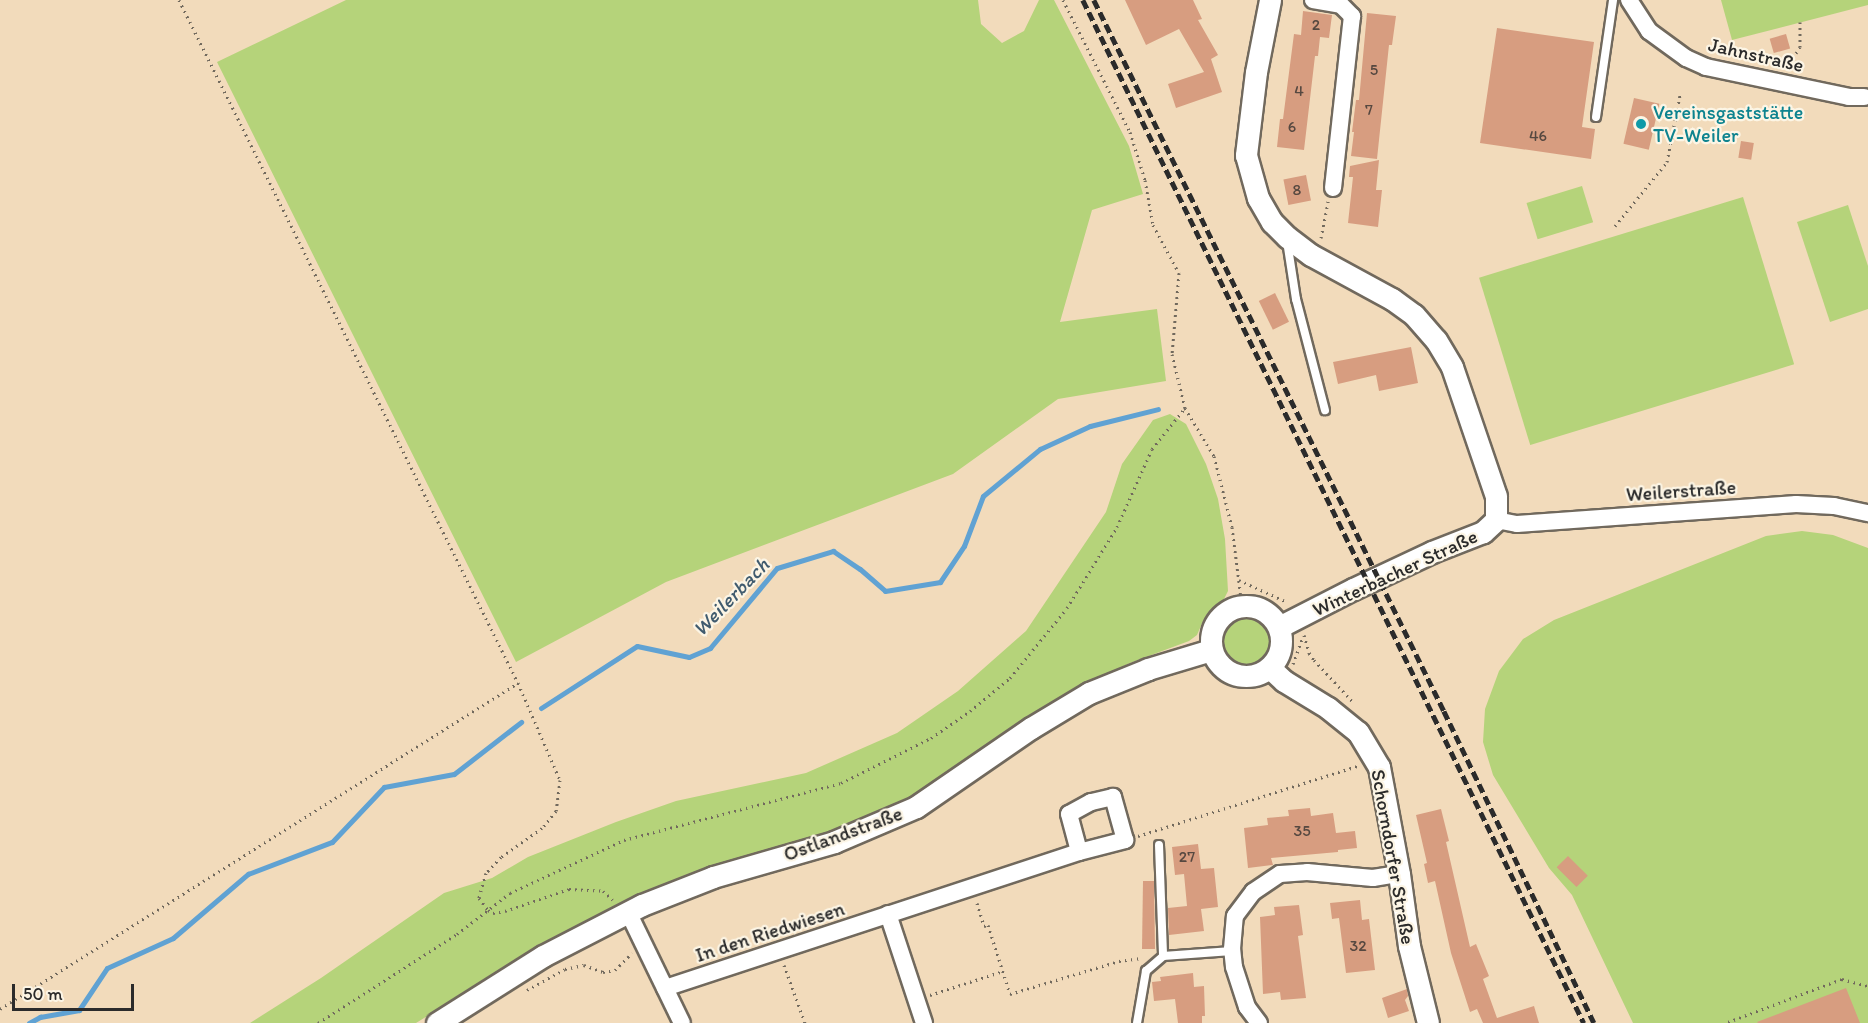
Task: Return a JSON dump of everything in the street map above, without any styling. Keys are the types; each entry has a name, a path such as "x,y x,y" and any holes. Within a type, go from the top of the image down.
{"street":[{"name":"Winterbacher Straße","path":"1270,0 1256,72 1246,155 1258,198 1272,222 1287,237 1317,258 1392,299 1414,315 1436,340 1452,367 1496,496 1496,520 1483,532 1402,566 1301,626 1279,627"},
{"path":"1313,0 1341,5 1352,16 1333,188"},
{"name":"Jahnstraße","path":"1629,0 1649,32 1686,58 1706,67 1850,97 1864,97"},
{"name":"Weilerstraße","path":"1496,520 1517,524 1796,504 1834,506 1868,513"},
{"path":"1242,606 1264,610 1279,627 1281,649 1277,674 1236,676 1220,666 1211,650 1213,626 1230,609 1242,606"},
{"name":"Ostlandstraße","path":"437,1023 543,956 628,912 666,894 713,877 834,842 916,807 1031,729 1089,693 1148,669 1211,650"},
{"name":"Schorndorfer Straße","path":"1277,674 1328,708 1358,732 1379,767 1399,874 1409,946 1428,1023"},
{"path":"1079,852 1069,814 1091,802 1113,797 1125,840"},
{"name":"In den Riedwiesen","path":"665,988 1079,852 1125,840"},
{"path":"1259,1023 1247,1007 1234,967 1232,951 1235,916 1253,892 1280,874 1307,872 1372,878 1399,874"},
{"path":"628,912 682,1023"},
{"path":"888,914 924,1023"}],"lane":[{"path":"1596,117 1613,0"},
{"path":"1287,237 1296,298 1325,410"},
{"path":"1159,845 1163,956"},
{"path":"1137,1023 1146,971 1163,956 1232,951"}],"path":[{"path":"179,0 518,683 560,780 559,799 555,812 542,828 501,857 486,873 479,898 493,913 505,912 569,889 603,891 628,912"},
{"path":"1063,0 1130,132 1144,180 1153,225 1179,273 1172,354 1185,408 1214,456 1232,527 1242,606"},
{"path":"1777,82 1800,47 1800,22"},
{"path":"1615,226 1667,162 1680,95"},
{"path":"1317,258 1326,206 1333,188"},
{"path":"318,1023 457,934 510,893 624,840 841,783 931,738 970,711 1011,678 1067,608 1118,527 1152,449 1185,408"},
{"path":"1239,580 1294,605 1309,653 1359,709"},
{"path":"1277,674 1292,669 1301,626"},
{"path":"0,1009 518,683"},
{"path":"1125,840 1375,760"},
{"path":"972,887 984,926 988,926 1010,994 1119,961 1163,956"},
{"path":"526,991 566,969 584,965 603,972 615,970 642,942"},
{"path":"780,952 806,1023"},
{"path":"916,999 1003,971"},
{"path":"1728,1022 1842,979 1868,986"}],"green space":[{"path":"346,0 978,0 981,24 1002,43 1024,31 1039,0 1054,0 1129,146 1143,194 1092,210 1060,322 1157,309 1166,381 1058,399 953,474 666,582 516,662 217,62"},
{"path":"1721,0 1868,0 1868,5 1732,40"},
{"path":"1582,186 1593,222 1538,239 1527,203"},
{"path":"1743,197 1794,364 1530,445 1479,278"},
{"path":"1848,205 1868,266 1868,309 1830,322 1797,222"},
{"path":"1170,414 1186,424 1206,464 1218,499 1225,539 1228,591 1224,599 1203,621 1197,635 1189,641 1130,663 1073,690 1024,720 941,781 877,815 819,837 657,888 554,938 416,1023 250,1023 321,978 444,893 492,878 528,857 616,822 676,801 806,773 897,733 958,691 1026,631 1106,512 1122,464 1153,420"},
{"path":"1802,531 1833,535 1868,548 1868,1023 1633,1023 1572,895 1549,868 1493,775 1483,742 1485,709 1499,671 1523,639 1554,620 1766,536"},
{"path":"1245,615 1255,617 1263,623 1269,631 1271,641 1269,651 1263,659 1255,665 1245,667 1235,665 1227,659 1221,651 1219,641 1221,631 1227,623 1235,617"}],"building":[{"path":"1125,0 1193,0 1202,19 1198,20 1218,55 1211,59 1222,92 1176,108 1168,84 1204,72 1179,29 1146,45"},
{"path":"1303,11 1332,15 1329,38 1320,37 1318,56 1315,56 1304,150 1277,147 1294,34 1301,35"},
{"path":"1367,13 1396,16 1392,45 1389,45 1377,159 1351,156"},
{"path":"1497,28 1594,42 1582,127 1595,129 1591,159 1480,143"},
{"path":"1786,34 1790,48 1774,53 1770,39"},
{"name":"Vereinsgaststätte TV-Weiler","path":"1634,98 1659,104 1649,150 1623,144"},
{"path":"1741,141 1754,143 1751,160 1738,158"},
{"path":"1379,160 1376,190 1382,190 1378,227 1348,223 1353,177 1349,177 1350,166"},
{"path":"1306,175 1311,201 1288,205 1283,179"},
{"path":"1275,293 1289,322 1273,330 1259,301"},
{"path":"1411,347 1418,383 1379,391 1376,375 1338,384 1333,362"},
{"path":"1310,808 1311,816 1333,813 1336,833 1355,831 1357,848 1271,858 1273,865 1248,868 1244,828 1268,825 1267,818 1289,816 1288,810"},
{"path":"1441,809 1449,841 1446,842 1470,947 1476,944 1489,976 1483,979 1497,1018 1534,1006 1539,1023 1483,1023 1477,1009 1470,1012 1451,953 1435,881 1428,883 1424,864 1427,863 1416,815"},
{"path":"1198,844 1201,869 1214,868 1218,907 1201,909 1204,931 1169,935 1168,908 1187,906 1184,874 1175,875 1172,847"},
{"path":"1568,856 1588,876 1576,887 1557,867"},
{"path":"1143,881 1154,881 1155,949 1142,949"},
{"path":"1360,900 1362,920 1369,919 1375,970 1346,973 1339,918 1332,919 1330,903"},
{"path":"1299,905 1303,935 1298,936 1306,998 1281,1000 1280,992 1263,994 1260,917 1275,915 1274,907"},
{"path":"1193,973 1194,987 1204,986 1205,1016 1202,1016 1202,1023 1178,1023 1175,999 1154,1001 1152,982 1161,981 1160,977"},
{"path":"1846,988 1860,1023 1757,1022"},
{"path":"1407,989 1408,996 1405,1000 1409,1011 1388,1018 1382,998"}],"waterway":[{"name":"Weilerbach","path":"541,708 637,646 689,657 710,648 777,568 833,551 860,569 885,591 940,582 964,546 983,496 1040,449 1090,426 1158,409"},
{"path":"29,1023 40,1017 79,1010 107,968 173,938 248,874 332,842 384,787 454,774 521,722"}],"railway":[{"path":"1083,0 1584,1023"},
{"path":"1094,0 1444,711 1594,1023"}],"place":[{"name":"Vereinsgaststätte TV-Weiler","path":"1641,124"}]}
